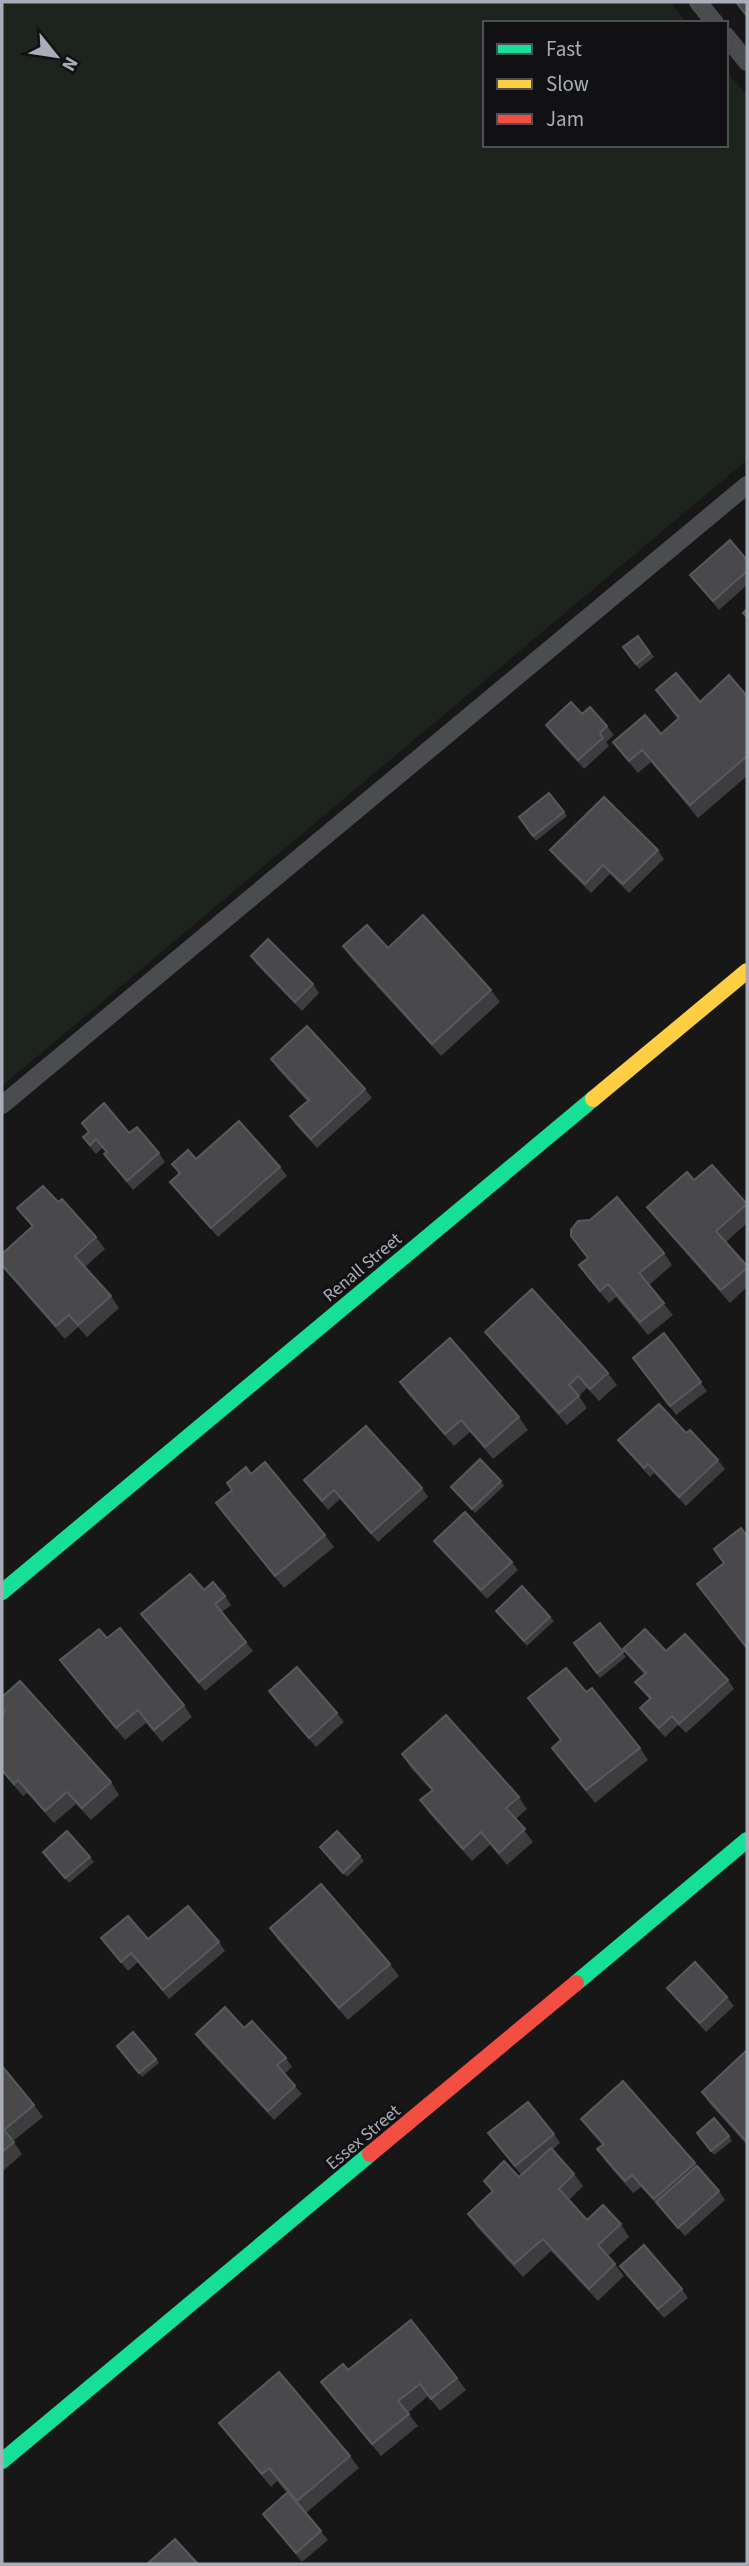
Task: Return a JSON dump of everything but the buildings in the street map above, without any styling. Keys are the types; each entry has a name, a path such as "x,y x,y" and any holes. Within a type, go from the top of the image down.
{"street":[{"name":"Renall Street","path":"2,1592 747,971"},
{"name":"Essex Street","path":"2,2461 747,1840"}],"lane":[{"path":"698,2 713,21"},
{"path":"728,38 747,62"},
{"path":"2,1105 747,485"}],"shaded area":[{"path":"2,2 670,2 685,21 483,21 483,147 728,147 728,73 747,96 747,460 2,1086"}],"traffic: fast":[{"path":"2,1592 593,1099"},
{"path":"576,1983 747,1840"},
{"path":"2,2461 370,2154"}],"traffic: slow":[{"path":"593,1099 747,971"}],"traffic: jam":[{"path":"370,2154 576,1983"}]}
